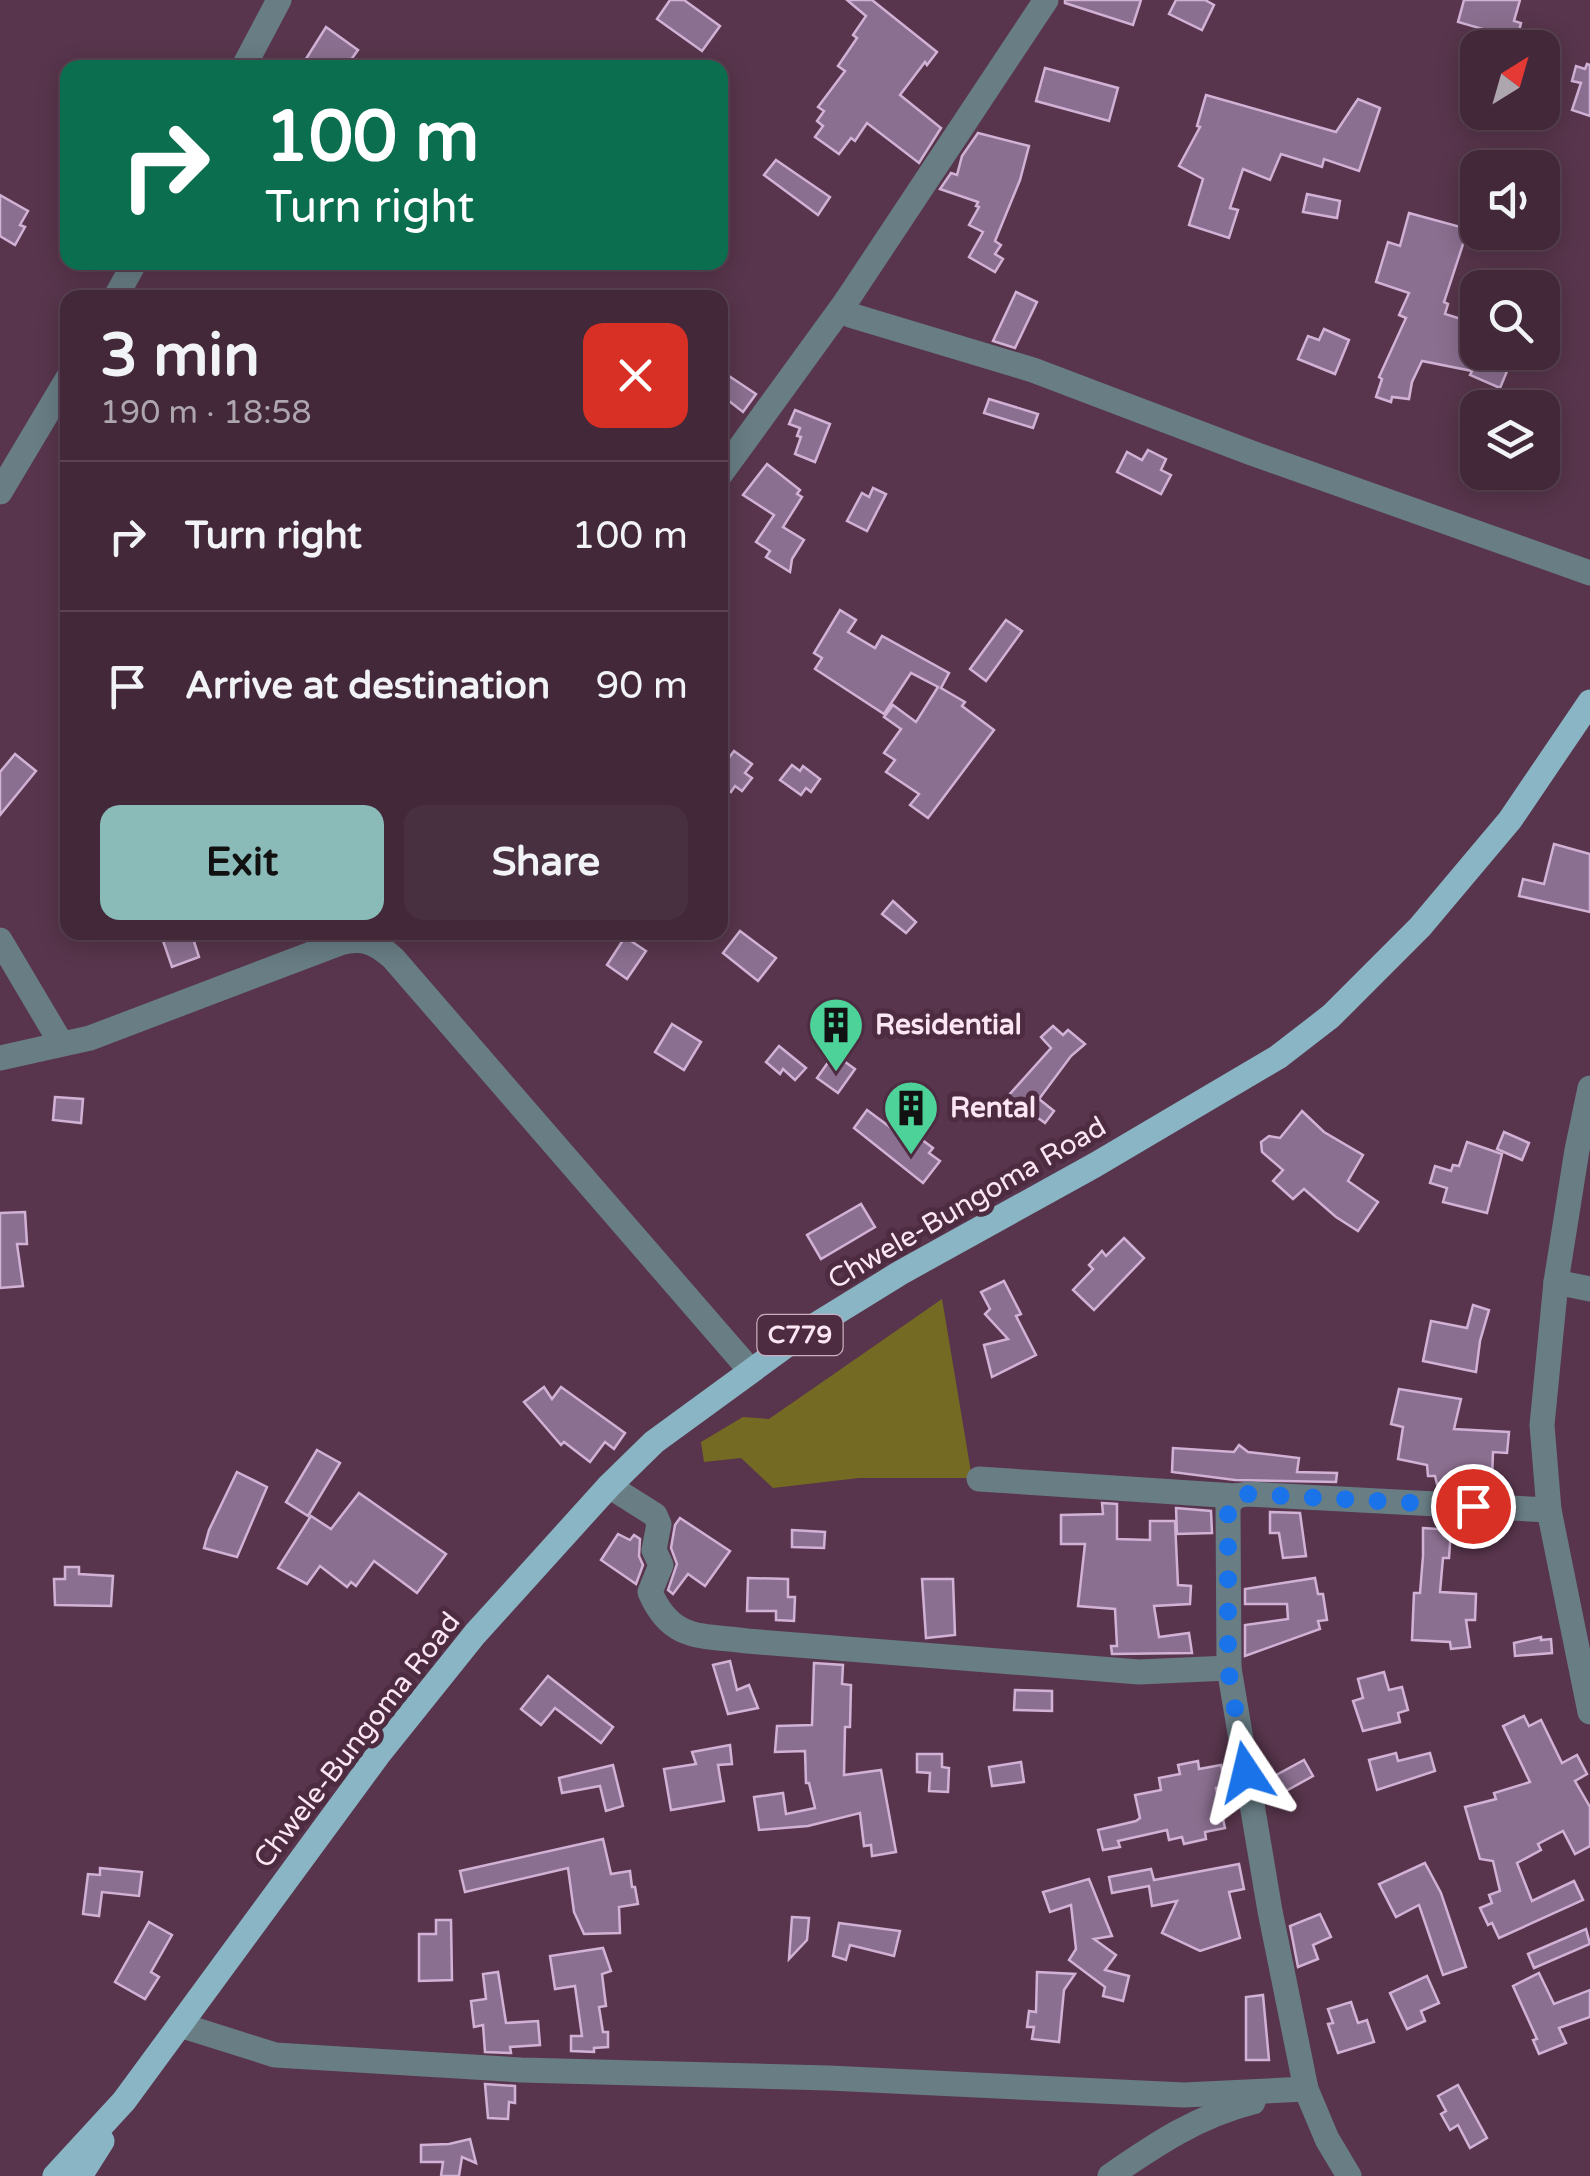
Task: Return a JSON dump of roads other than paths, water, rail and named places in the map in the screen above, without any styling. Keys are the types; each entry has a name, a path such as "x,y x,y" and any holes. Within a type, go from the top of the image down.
{"main road":[{"name":"Chwele-Bungoma Road","path":"56,2176 124,2101 378,1754 475,1634 654,1442 750,1370 900,1273 1278,1057 1331,1016 1420,927 1510,820 1590,702"},
{"name":"Chwele-Bungoma Road","path":"80,2176 124,2101"}],"street":[{"path":"247,60 278,0"},
{"path":"728,464 847,300 1046,0"},
{"path":"847,300 846,309 862,320 1033,370 1248,452 1590,574"},
{"path":"0,492 60,391"},
{"path":"0,940 61,1042"},
{"path":"0,1058 90,1038 356,940"},
{"path":"372,940 394,958 750,1370"},
{"path":"1590,1088 1576,1150 1556,1282 1542,1425 1549,1510 1590,1712"},
{"path":"1556,1282 1590,1289"},
{"path":"978,1480 1549,1510"},
{"path":"609,1486 654,1515 659,1524 654,1550 661,1565 650,1592 666,1622 692,1633 746,1641 1139,1672 1228,1668"},
{"path":"1236,1496 1228,1505 1228,1668 1306,2089 1349,2176"},
{"path":"180,2025 275,2055 502,2068 1184,2095 1306,2089"},
{"path":"1110,2176 1174,2132 1216,2112 1306,2089"}],"place":[{"name":"Residential","path":"836,1074"},
{"name":"Rental","path":"911,1157"}]}
